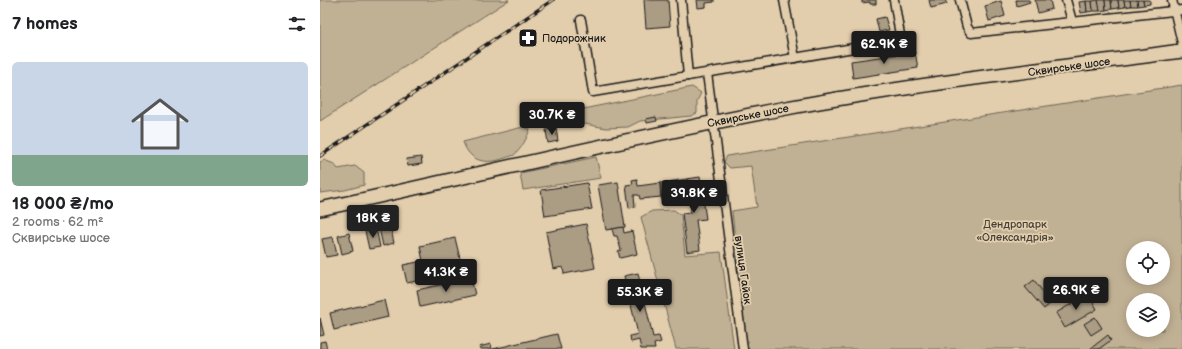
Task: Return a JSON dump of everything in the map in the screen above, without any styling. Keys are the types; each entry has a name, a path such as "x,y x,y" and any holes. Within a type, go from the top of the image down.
{"main road":[{"name":"Сквирське шосе","path":"320,208 781,109 876,93 1182,51"}],"street":[{"path":"681,0 688,76"},
{"path":"784,0 795,58"},
{"path":"581,20 593,92 895,41 900,35 894,0"},
{"path":"960,0 967,28 971,33 1072,21 1179,11"},
{"path":"1066,0 1072,21"},
{"path":"1172,0 1179,11 1182,43"},
{"name":"вулиця Гайок","path":"706,73 714,123 742,349"}],"green space":[{"path":"320,0 509,0 320,121"},
{"name":"Дендропарк «Олександрія»","path":"1182,85 1182,349 747,349 732,211 757,207 751,166 730,168 724,162 727,156"},
{"path":"692,87 701,93 697,101 697,113 691,116 640,121 628,127 606,128 569,121 567,116 573,111"},
{"path":"523,127 530,129 519,150 514,155 498,160 485,161 474,158 466,149 463,142"},
{"path":"596,157 601,178 523,190 520,173"},
{"path":"324,160 334,164 338,169 355,166 364,173 364,185 345,190 320,193 320,162"},
{"path":"674,210 681,215 685,255 721,252 734,349 676,349 641,217 652,211"}],"building":[{"path":"644,0 668,0 670,26 646,28"},
{"path":"697,0 714,0 714,2 706,3 706,7 698,8"},
{"path":"862,0 876,0 876,4 870,4 870,2 862,3"},
{"path":"929,0 945,0 947,4 931,8"},
{"path":"1016,0 1029,0 1030,2 1017,6"},
{"path":"1035,0 1050,0 1052,9 1038,13"},
{"path":"1098,0 1105,0 1106,10 1100,11"},
{"path":"1098,0 1100,11 1093,11 1092,1"},
{"path":"1105,0 1111,0 1112,9 1106,10"},
{"path":"1111,0 1118,0 1119,8 1112,9"},
{"path":"1118,0 1124,0 1125,7 1119,8"},
{"path":"1124,0 1130,0 1131,6 1125,7"},
{"path":"1130,0 1137,0 1138,6 1131,6"},
{"path":"1137,0 1143,0 1144,5 1138,6"},
{"path":"1143,0 1150,0 1150,4 1144,5"},
{"path":"1001,1 1005,16 989,21 985,6"},
{"path":"1086,1 1087,12 1081,13 1079,2"},
{"path":"1086,1 1092,1 1093,11 1087,12"},
{"path":"885,17 889,30 879,32 876,19"},
{"path":"915,52 918,68 853,78 851,61"},
{"path":"656,117 657,121 647,123 646,119"},
{"path":"556,128 558,141 548,143 546,130"},
{"path":"421,157 422,164 408,166 407,159"},
{"path":"700,177 706,219 696,220 700,250 687,252 682,213 691,212 687,179"},
{"path":"637,179 638,186 660,183 661,197 640,199 639,195 634,195 635,207 629,208 626,185 633,184 632,180"},
{"path":"687,179 687,183 678,185 680,199 662,201 660,183"},
{"path":"618,182 625,227 606,230 598,185"},
{"path":"587,183 592,209 545,216 541,190"},
{"path":"586,224 595,268 564,274 563,267 553,269 546,232"},
{"path":"390,225 394,243 383,246 379,228"},
{"path":"623,227 624,233 632,231 637,254 620,258 618,251 621,250 617,236 614,236 612,229"},
{"path":"376,228 380,247 369,249 365,231"},
{"path":"349,233 353,251 342,254 338,236"},
{"path":"333,237 337,255 326,257 322,239"},
{"path":"455,238 463,271 407,283 403,265 423,261 420,246"},
{"path":"638,273 642,292 650,290 651,296 644,298 653,337 659,336 661,342 654,344 655,349 641,349 639,340 631,342 630,336 638,334 624,276"},
{"path":"471,278 475,295 420,307 417,290"},
{"path":"1034,280 1051,303 1044,309 1025,287"},
{"path":"1088,294 1097,309 1065,328 1056,313"},
{"path":"384,300 388,317 334,330 330,313"},
{"path":"1095,317 1102,328 1091,335 1084,324"},
{"path":"320,318 324,335 320,336"},
{"path":"557,334 561,349 493,349"},
{"path":"1108,335 1111,340 1099,349 1090,349"},
{"path":"325,341 327,349 320,349 320,342"},
{"path":"491,344 492,349 480,349 479,347"}],"railway":[{"path":"320,156 553,0"}],"place":[{"name":"Подорожник","path":"528,38"}]}
